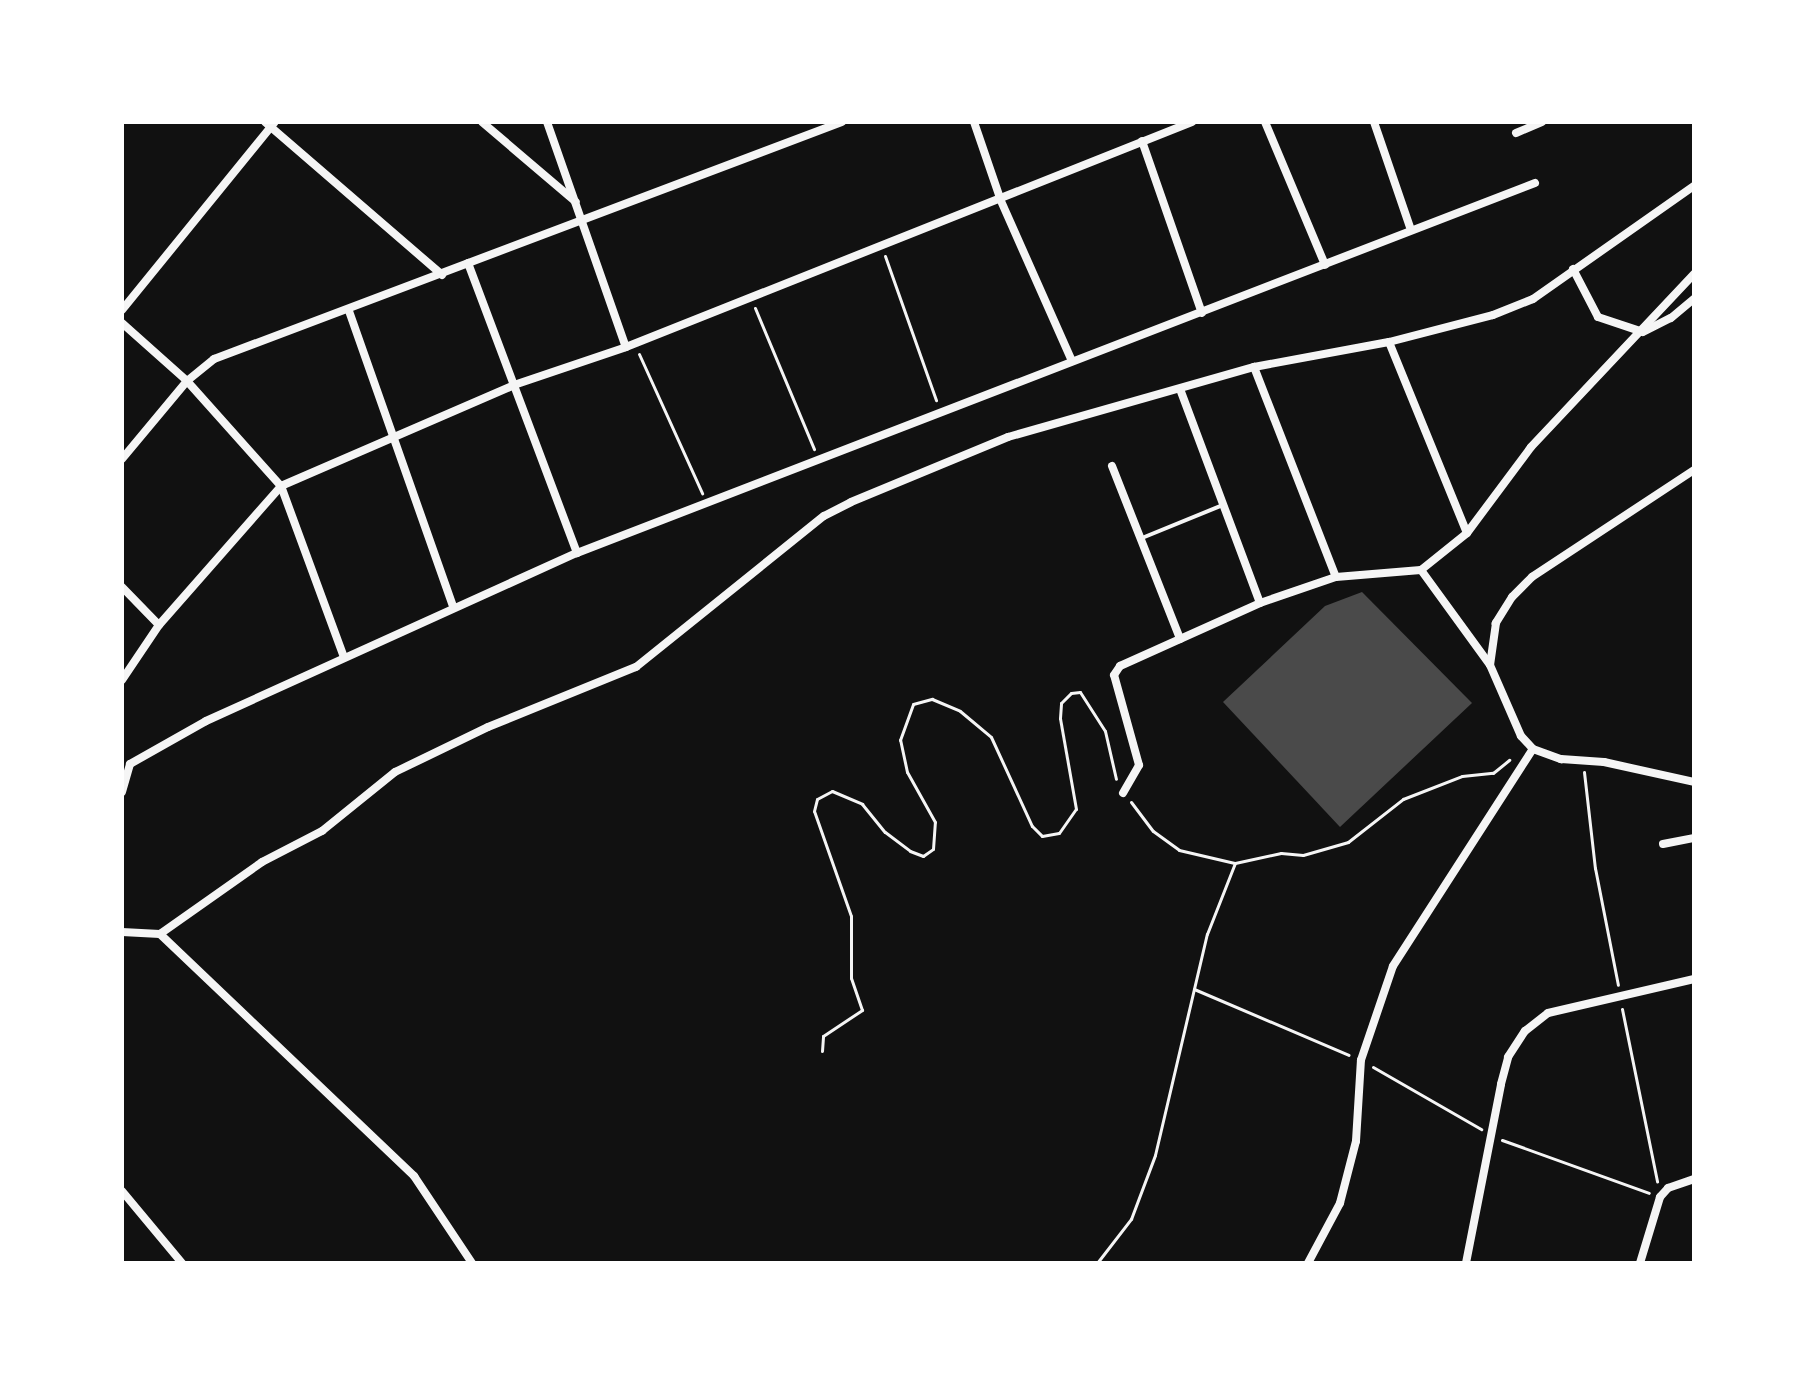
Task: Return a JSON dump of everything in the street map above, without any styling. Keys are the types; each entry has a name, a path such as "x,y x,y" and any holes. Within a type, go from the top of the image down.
{"street":[{"path":"482,122 578,204"},
{"path":"547,122 630,345"},
{"path":"122,459 187,381 214,359 349,311 842,122"},
{"path":"974,122 1001,201 1072,361"},
{"path":"122,680 159,625 281,486 394,433 514,385 630,345 881,245 1001,201 1192,122"},
{"path":"1265,122 1325,265"},
{"path":"1374,122 1411,230"},
{"path":"1516,133 1542,122"},
{"path":"122,310 270,124 442,275"},
{"path":"1142,141 1202,313"},
{"path":"122,792 130,764 206,721 577,553 1535,183"},
{"path":"122,932 160,934 262,862 322,831 395,772 488,727 636,667 824,516 851,502 1008,437 1254,367 1389,342 1493,315 1533,299 1694,186"},
{"path":"468,263 577,553"},
{"path":"1573,269 1591,310 1607,322 1643,332 1671,318 1694,299"},
{"path":"1123,793 1139,765 1114,675 1120,666 1260,603 1336,577 1421,570 1467,533 1531,447 1643,332 1694,274"},
{"path":"349,311 453,607"},
{"path":"122,323 187,381 281,486 344,657"},
{"path":"1389,342 1467,533"},
{"path":"1254,367 1336,577"},
{"path":"1180,389 1260,603"},
{"path":"1112,466 1180,639"},
{"path":"1490,665 1496,623 1512,597 1532,577 1694,470"},
{"path":"1421,570 1490,665 1521,736 1533,749 1694,782"},
{"path":"122,587 159,625"},
{"path":"1308,1263 1340,1203 1352,1156 1361,1060 1393,966 1533,749"},
{"path":"122,757 130,764"},
{"path":"1663,844 1694,838"},
{"path":"160,934 414,1176 472,1263"},
{"path":"1466,1263 1508,1057 1525,1031 1548,1013 1619,994 1694,979"},
{"path":"1640,1263 1660,1197 1668,1188 1694,1179"},
{"path":"122,1191 182,1263"}],"lane":[{"path":"1140,538 1223,504"}],"path":[{"path":"881,245 941,412"},
{"path":"750,297 818,459"},
{"path":"630,345 706,503"},
{"path":"822,1051 823,1036 862,1010 851,978 851,916 814,811 817,799 832,791 862,804 885,832 910,851 923,856 933,849 935,822 907,772 900,740 913,704 932,699 960,711 991,737 1032,826 1042,836 1059,833 1076,809 1060,718 1061,703 1071,693 1080,692 1105,731 1123,793 1153,831 1179,850 1235,863 1281,853 1303,855 1348,842 1422,790 1462,776 1493,773 1515,755 1521,736"},
{"path":"1582,760 1595,868 1660,1197"},
{"path":"1097,1263 1131,1219 1155,1155 1207,934 1235,863"},
{"path":"1194,989 1361,1060 1492,1135 1660,1197"}],"building":[{"path":"1362,592 1472,703 1340,827 1223,702 1325,606"}]}
